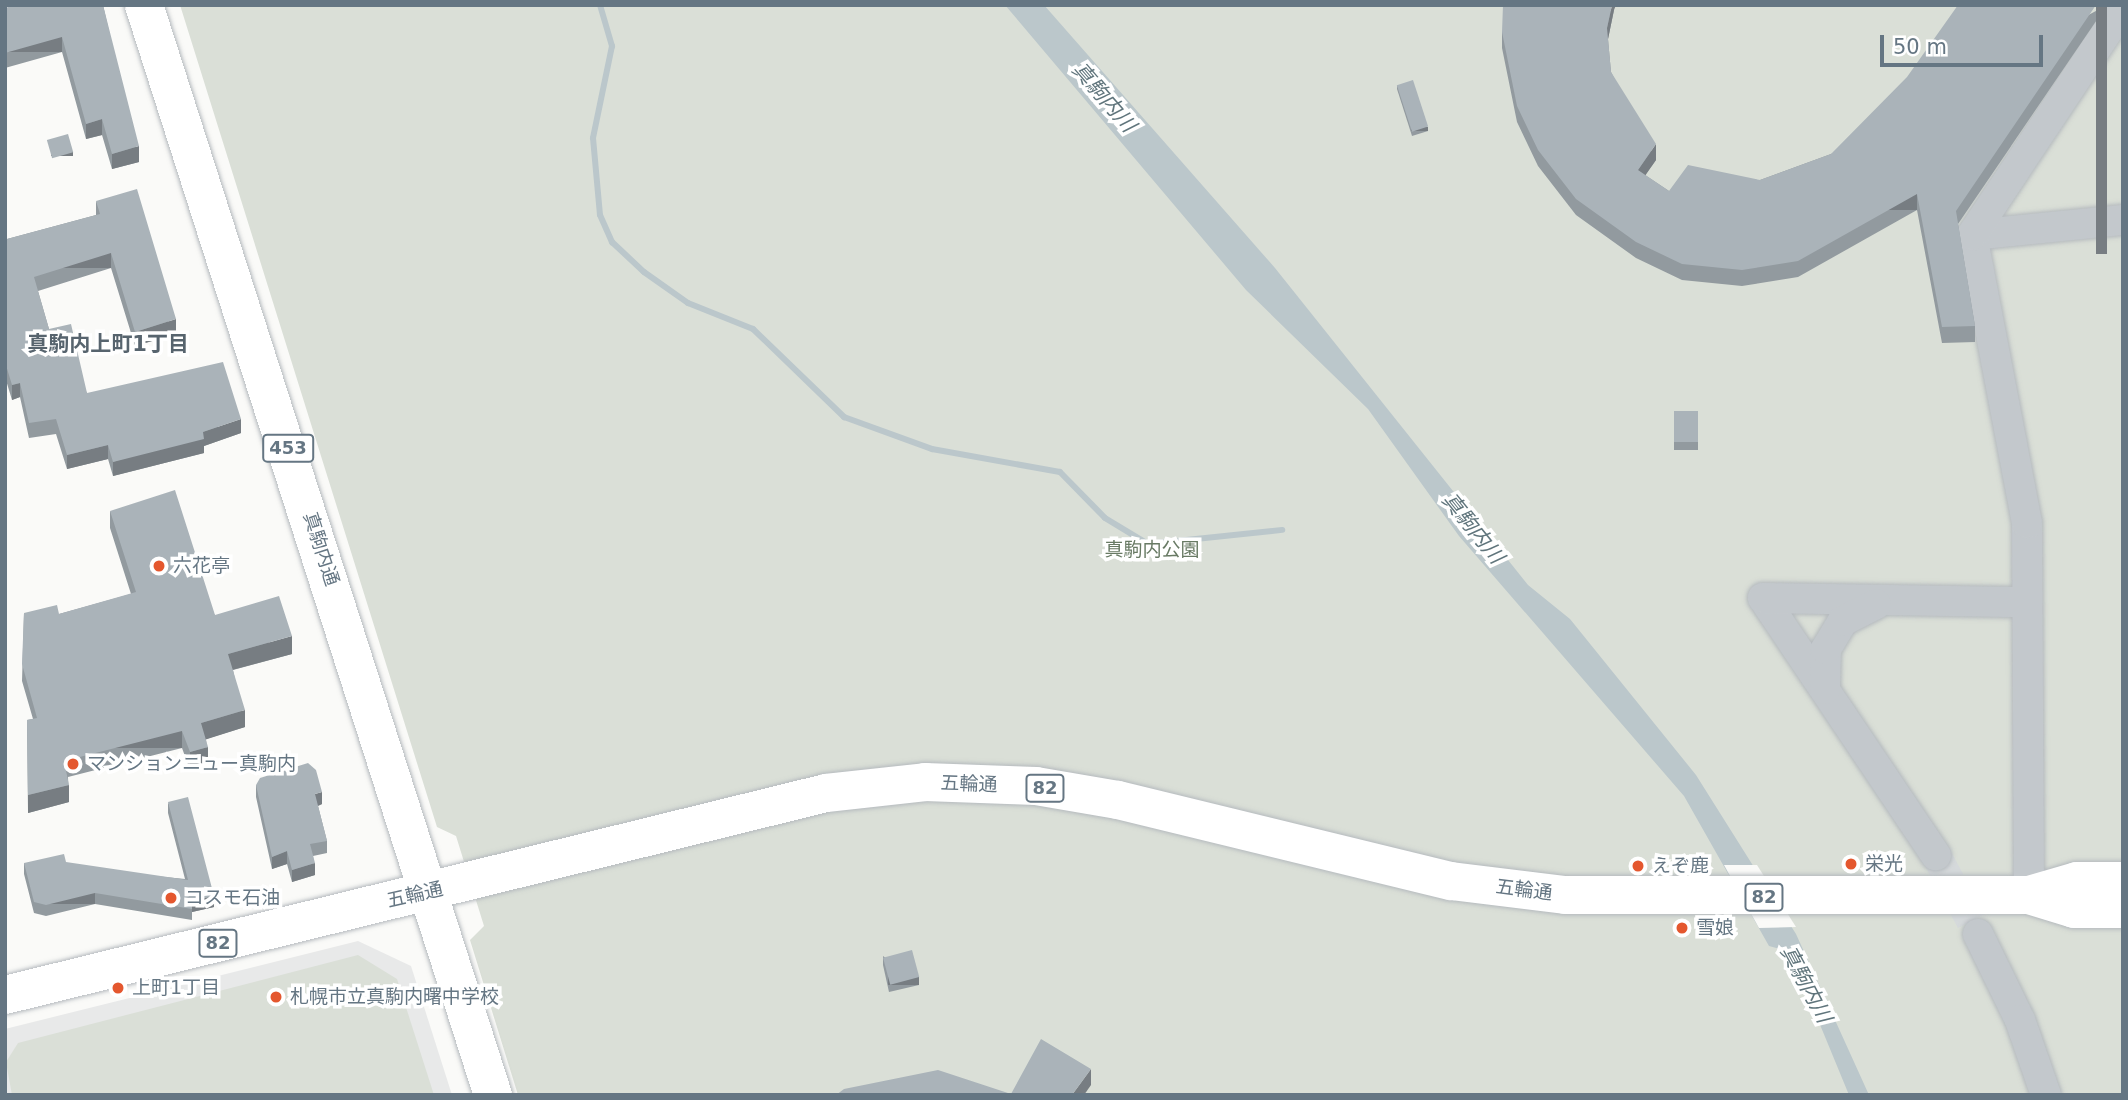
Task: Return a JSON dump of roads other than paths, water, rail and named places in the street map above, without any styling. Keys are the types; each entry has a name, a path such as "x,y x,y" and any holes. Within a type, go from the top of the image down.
{"main road":[{"name":"真駒内通","path":"144,5 431,891 493,1095"},
{"name":"五輪通","path":"5,995 826,793 925,782 1036,786 1118,800 1451,881 1661,898 2029,895 2077,881 2123,881"},
{"name":"五輪通","path":"2029,895 2074,909 2123,909"}],"lane":[{"path":"2029,895 2025,507 1972,235 2123,8"},
{"path":"1972,235 2123,220"},
{"path":"1936,855 1763,598 1876,604 2027,602"},
{"path":"1825,689 1826,649 1843,621 1876,604"},
{"path":"1978,934 2020,1020 2046,1095"}],"water":[{"name":"真駒内川","path":"1005,5 1044,5 1275,268 1528,585 1570,619 1696,775 1796,934 1869,1095 1849,1095 1809,998 1780,949 1769,946 1684,796 1459,536 1368,409 1246,290"}],"waterway":[{"path":"600,5 612,46 593,138 600,215 612,242 644,272 688,303 753,329 844,417 932,449 1060,472 1105,518 1148,544 1282,530"}],"tunnel":[{"path":"1936,855 1978,934"}],"place":[{"name":"六花亭","path":"159,566"},
{"name":"マンションニュー真駒内","path":"73,764"},
{"name":"栄光","path":"1851,864"},
{"name":"えぞ鹿","path":"1638,866"},
{"name":"コスモ石油","path":"171,898"},
{"name":"雪娘","path":"1682,928"},
{"name":"上町1丁目","path":"118,988"},
{"name":"札幌市立真駒内曙中学校","path":"276,997"}],"district":[{"name":"真駒内上町1丁目","path":"108,344"}],"park label":[{"name":"真駒内公園","path":"1152,550"}]}
